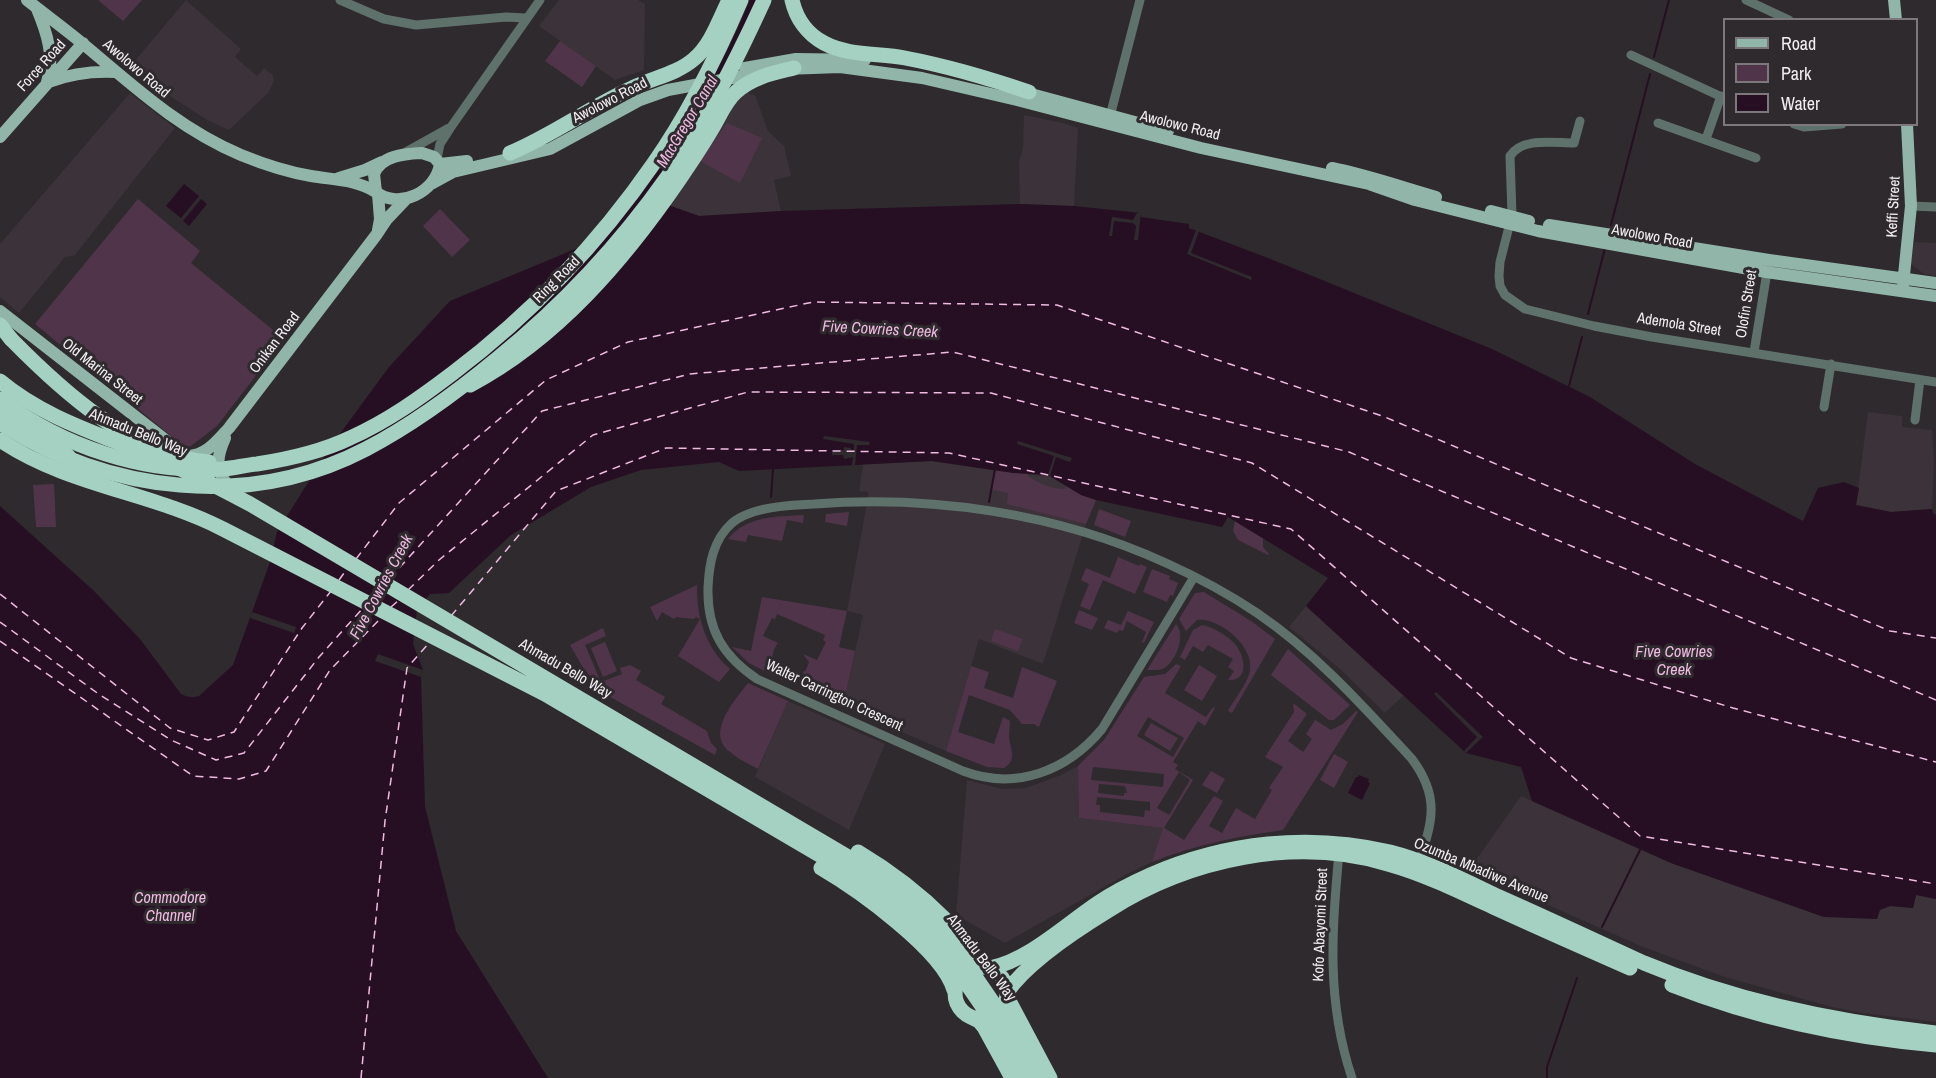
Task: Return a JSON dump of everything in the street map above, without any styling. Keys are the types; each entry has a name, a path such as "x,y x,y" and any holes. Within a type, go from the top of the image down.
{"highway":[{"path":"510,153 534,143 631,88 686,66 712,36 729,0"},
{"name":"Ring Road","path":"254,464 284,460 321,450 385,421 466,363 548,292 593,242 655,161 692,102 741,0"},
{"name":"Ring Road","path":"0,423 51,452 116,475 148,482 212,488 276,481 309,472 365,450 459,391 567,297 617,241 668,176 704,119 764,0"},
{"path":"792,0 797,16 811,35 842,50 893,55 976,74 1029,92"},
{"path":"459,391 520,355 575,308 651,218 695,157 726,103 746,85 764,76 794,68"},
{"path":"0,326 44,372 80,403 125,433 153,447 194,460 254,464"},
{"name":"Ahmadu Bello Way","path":"0,381 30,404 52,415 175,466 250,504 710,774 913,904 936,926 963,959 1010,1026 1038,1078"},
{"path":"0,399 72,442 104,453 167,467 196,470 225,469 254,464"},
{"path":"0,412 57,445 99,486"},
{"name":"Ahmadu Bello Way","path":"0,440 40,463 99,486 183,511 223,529 544,694 707,791 859,871 937,947 963,979 1023,1078"},
{"path":"710,774 734,779 867,858 891,874 948,921 980,962 1000,975 1006,986 1007,995 1050,1078"},
{"path":"707,791 725,810 872,901 933,956 948,975 958,1006 984,1027 1012,1078"},
{"name":"Ozumba Mbadiwe Avenue","path":"988,968 1021,956 1100,901 1134,882 1169,867 1201,856 1251,845 1298,842 1339,849 1387,863 1417,867 1680,978 1785,1010 1936,1032"},
{"name":"Ozumba Mbadiwe Avenue","path":"1007,995 1030,966 1102,914 1155,884 1216,863 1249,857 1339,849"},
{"name":"Ozumba Mbadiwe Avenue","path":"1417,867 1587,949 1696,995 1818,1028 1936,1045"},
{"path":"954,990 965,971 980,966 988,968"},
{"path":"971,1017 986,1018 994,1015 1004,1004 1007,995"}],"main road":[{"path":"1894,0 1896,18"},
{"name":"Awolowo Road","path":"32,4 83,43 160,109 224,147 288,171 338,178"},
{"path":"32,4 49,44 51,63 47,83"},
{"name":"Force Road","path":"0,136 83,43"},
{"name":"Awolowo Road","path":"738,74 796,59 856,60 898,64 1029,92 1109,120 1201,148 1369,184 1415,200 1511,220 1567,237 1767,266 1936,296"},
{"name":"Awolowo Road","path":"438,161 510,153 534,147 556,138 630,96 653,87 794,68 840,67 922,78 1109,120"},
{"path":"47,83 66,76 102,70 116,72"},
{"name":"Awolowo Road","path":"431,183 453,172 550,149 640,100 692,80"},
{"name":"Keffi Street","path":"1902,291 1911,206 1907,126"},
{"path":"422,153 438,161 439,171 431,183 406,199 395,200 363,185 338,178 401,155 422,153"},
{"path":"377,234 380,219 374,174 382,162"},
{"name":"Onikan Road","path":"186,456 203,453 229,428 387,219 406,199"},
{"name":"Awolowo Road","path":"1767,266 1903,278 1936,284"},
{"name":"Old Marina Street","path":"0,311 250,504"},
{"path":"229,428 220,448 218,465 222,477 230,488"}],"street":[{"path":"340,0 384,19 416,25 506,17 526,18"},
{"path":"438,161 440,144 540,0"},
{"path":"1109,120 1140,0"},
{"path":"1746,0 1785,18"},
{"path":"1631,55 1723,97 1706,139"},
{"name":"Ademola Street","path":"1580,121 1574,143 1523,144 1513,150 1510,156 1511,220 1498,276 1505,296 1524,309 1594,326 1936,382"},
{"path":"1658,123 1756,158"},
{"path":"1801,126 1817,126"},
{"path":"401,155 451,127"},
{"path":"1911,206 1936,207"},
{"name":"Olofin Street","path":"1754,352 1767,266"},
{"path":"1824,407 1831,364"},
{"path":"1915,420 1920,380"},
{"name":"Walter Carrington Crescent","path":"1194,577 1102,729 1087,746 1071,759 1047,771 1007,779 986,778 963,771 757,678 740,668 720,644 714,632 709,607 711,557 722,534 746,515 781,506 848,501 945,505 1035,520 1084,533 1130,549 1194,577 1258,614 1300,647 1348,690 1412,759 1422,771 1428,786 1432,810 1429,831 1417,867"},
{"name":"Kofo Abayomi Street","path":"1339,849 1332,969 1336,1017 1352,1078"}],"shaded area":[{"path":"186,0 241,49 235,57 257,76 264,68 273,75 274,81 268,93 229,130 207,120 128,69"},
{"path":"559,0 638,0 645,4 644,70 615,80 539,26"},
{"path":"747,88 749,94 755,95 768,131 784,146 791,176 774,180 781,211 699,216 668,205 738,94"},
{"path":"130,93 175,128 75,255 65,257 19,313 0,297 0,244"},
{"path":"1024,115 1078,128 1074,206 1020,204 1019,161 1023,148"},
{"path":"1914,242 1936,243 1936,276 1924,274 1911,264"},
{"path":"1868,412 1902,416 1902,427 1932,430 1934,461 1932,509 1891,512 1856,505"},
{"path":"932,461 1050,476 1081,495 1096,500 1086,524 1043,664 979,639 946,751 843,707 863,615 847,611 869,492 859,491 863,464"},
{"path":"1306,606 1404,695 1385,713 1339,668 1289,627"},
{"path":"788,701 885,744 849,830 755,777"},
{"path":"1078,766 1079,818 1164,828 1152,862 1005,943 956,915 967,780 1002,789 1026,788"},
{"path":"1521,796 1671,863 1824,917 1880,910 1890,906 1913,908 1916,895 1936,899 1936,1022 1832,1007 1725,977 1643,947 1469,870"}],"green space":[{"path":"98,0 142,0 123,21"},
{"path":"560,41 596,66 582,87 545,61"},
{"path":"727,123 762,138 740,183 700,161"},
{"path":"138,199 200,251 191,263 284,339 217,426 187,449 35,324"},
{"path":"440,209 470,240 452,257 423,226"},
{"path":"996,469 1028,474 1032,479 1050,487 1065,489 1067,486 1081,495 1096,500 1086,524 1007,504 1008,493 992,490"},
{"path":"54,484 56,527 36,527 33,485"},
{"path":"1099,509 1131,521 1125,537 1094,525"},
{"path":"849,512 847,526 825,522 826,514"},
{"path":"804,515 803,523 787,520 782,541 748,535 746,542 728,539 744,525 753,521"},
{"path":"1235,521 1263,538 1263,547 1268,555 1238,540 1233,531"},
{"path":"1118,557 1147,567 1135,594 1103,580 1090,610 1080,606 1089,584 1081,580 1086,568 1110,578"},
{"path":"1152,569 1170,576 1169,579 1178,583 1173,596 1170,595 1167,602 1143,592"},
{"path":"697,585 698,608 704,631 715,652 730,669 719,682 678,656 700,619 676,617 674,619 662,612 657,621 650,607"},
{"path":"1204,592 1275,639 1232,713 1228,711 1244,685 1250,670 1250,661 1241,643 1215,623 1197,620 1186,631 1179,619 1195,593"},
{"path":"762,597 847,611 839,647 855,651 843,707 833,702 836,696 831,695 832,692 817,687 813,681 805,680 803,672 809,662 803,654 817,660 826,642 823,640 825,635 777,614 775,619 772,618 763,636 778,643 773,656 784,677 782,680 749,663 732,647 751,651"},
{"path":"1079,610 1098,618 1092,630 1074,623"},
{"path":"1128,611 1154,622 1144,643 1142,642 1146,632 1127,621 1123,631 1119,630 1117,633 1104,628 1108,620 1121,625"},
{"path":"1176,624 1180,640 1174,658 1164,668 1147,670"},
{"path":"1202,625 1220,632 1235,644 1244,667 1240,676 1228,680 1234,671 1228,667 1233,659 1208,645 1203,652 1193,646 1185,660 1180,657 1193,630"},
{"path":"603,628 606,636 585,645 601,682 622,674 620,668 630,665 641,671 636,680 665,697 661,704 707,731 711,743 717,749 715,755 603,693 582,666 570,645"},
{"path":"995,629 1023,639 1018,651 991,641"},
{"path":"605,642 617,671 603,677 591,648"},
{"path":"1288,649 1350,705 1334,720 1329,720 1271,675"},
{"path":"1176,664 1181,666 1165,693 1206,717 1213,707 1215,708 1205,726 1198,721 1173,762 1178,765 1175,769 1193,780 1164,828 1184,840 1214,796 1223,801 1209,826 1222,833 1236,808 1255,819 1272,790 1269,788 1283,767 1265,757 1294,712 1293,703 1307,714 1288,741 1303,752 1312,739 1306,734 1315,720 1331,730 1343,724 1356,711 1358,712 1283,830 1217,842 1152,862 1163,828 1079,818 1078,766 1104,740 1144,677 1165,674","holes":["1148,717 1184,738 1173,757 1137,736","1093,767 1164,774 1163,787 1091,780","1179,772 1190,780 1169,815 1157,808","1099,784 1125,786 1127,793 1124,793 1124,796 1098,793","1097,797 1150,802 1150,811 1145,810 1144,817 1100,812 1100,805 1096,805"]},
{"path":"1199,665 1217,676 1202,701 1184,690"},
{"path":"971,666 989,672 984,688 1013,698 1022,667 1057,681 1039,727 1034,724 1022,724 1010,710 969,695 958,732 994,744 1003,717 1010,721 1009,736 1012,758 1004,768 987,767 946,751"},
{"path":"748,683 788,701 758,769 730,752 720,736 721,726 730,707"},
{"path":"1151,723 1178,738 1170,751 1144,735"},
{"path":"1334,754 1348,762 1334,788 1320,780"},
{"path":"1211,771 1225,779 1217,793 1202,785"}],"water":[{"path":"184,184 199,196 181,218 166,206"},
{"path":"201,199 207,204 189,226 183,221"},
{"name":"Five Cowries Creek","path":"1020,204 1074,206 1141,213 1141,217 1189,224 1189,228 1492,349 1590,397 1695,464 1803,521 1818,488 1844,482 1859,488 1856,505 1891,512 1932,509 1936,515 1936,899 1916,895 1913,908 1890,906 1880,910 1877,919 1824,917 1671,863 1532,801 1521,767 1466,753 1306,606 1328,578 1228,517 1222,527 1096,500 1081,495 1048,475 1013,473 932,461 739,471 719,462 641,470 591,487 511,535 449,593 430,594 417,609 413,644 423,670 421,677 425,807 456,931 548,1078 0,1078 0,506 94,591 140,639 181,694 189,697 199,696 233,665 270,562 277,532 331,446 389,367 450,301 609,235 661,212 668,205 699,216 781,211"},
{"path":"1359,775 1369,779 1370,783 1362,800 1348,793"}],"pier":[{"path":"1137,213 1141,213 1138,240 1134,240 1136,226 1133,223 1114,221 1112,236 1109,236 1112,217 1133,220"},
{"path":"1196,230 1199,231 1191,253 1252,277 1251,280 1187,254"},
{"path":"824,436 870,442 869,445 857,445 855,465 852,465 853,457 844,459 843,455 832,455 832,450 844,450 844,447 854,450 854,444 823,439"},
{"path":"1018,441 1072,458 1070,462 1056,457 1050,476 1048,475 1054,456 1017,444"},
{"path":"252,612 296,627 294,633 250,618"},
{"path":"378,654 423,670 421,677 375,661"},
{"path":"1436,692 1483,737 1466,753 1464,751 1477,737 1434,694"}],"waterway":[{"name":"MacGregor Canal","path":"609,235 651,181 690,123 725,63 754,0"},
{"path":"1654,57 1669,0"},
{"path":"1611,225 1650,74"},
{"path":"1588,314 1605,248"},
{"path":"1569,386 1582,337"},
{"path":"771,497 773,469"},
{"path":"989,502 995,469"},
{"path":"1602,927 1640,850"},
{"path":"1547,1078 1547,1067 1577,978"}],"ferry route":[{"path":"356,559 399,503 546,380 628,342 813,302 1057,305 1385,417 1890,631 1936,638"},
{"path":"390,578 542,411 690,374 953,352 1349,452 1936,700"},
{"path":"408,590 439,560 593,435 748,392 991,393 1252,463 1571,658 1733,708 1936,762"},
{"path":"451,616 556,491 666,448 949,453 1291,529 1640,836 1936,884"},
{"path":"339,580 347,569"},
{"path":"372,598 381,588"},
{"path":"0,594 170,728 208,740 234,732 302,628 331,591"},
{"path":"391,607 399,600"},
{"path":"0,622 100,695 171,740 216,760 244,753 319,657 363,608"},
{"path":"0,641 193,776 239,779 266,771 330,670 382,617"},
{"path":"361,1078 385,821 407,668 429,643"}],"water label":[{"name":"Commodore Channel","path":"170,908"}]}
